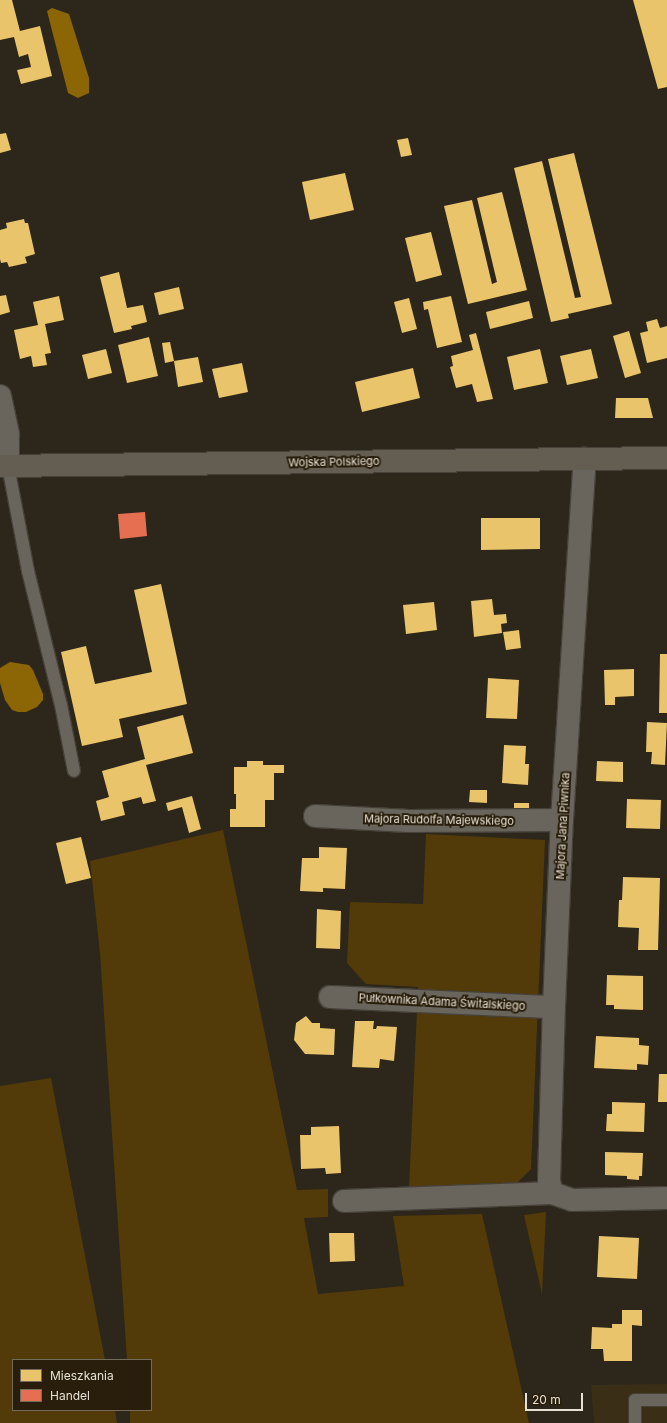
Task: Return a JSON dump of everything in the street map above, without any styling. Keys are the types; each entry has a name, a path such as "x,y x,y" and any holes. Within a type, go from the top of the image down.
{"main road":[{"name":"Wojska Polskiego","path":"4,466 667,458"}],"street":[{"path":"0,396 8,435 4,466"},
{"name":"Majora Jana Piwnika","path":"552,1193 549,1181 554,1007 562,820 584,459"},
{"name":"Majora Rudolfa Majewskiego","path":"315,816 409,821 562,820"},
{"name":"Pułkownika Adama Świtalskiego","path":"330,996 554,1007"},
{"path":"344,1202 552,1193 572,1200 667,1198"}],"lane":[{"path":"4,466 61,705 74,771"},
{"path":"635,1423 635,1400 667,1400"}],"shaded area":[{"path":"52,8 69,14 89,78 89,93 78,98 68,93 47,11"},
{"path":"10,662 29,665 33,670 43,694 43,700 37,707 26,712 12,710 5,700 0,683 0,668"},
{"path":"223,830 297,1190 328,1189 328,1217 304,1218 318,1294 404,1286 393,1216 482,1214 529,1423 130,1423 130,1411 152,1411 152,1359 127,1359 100,953 90,861"},
{"path":"426,834 545,840 531,1169 515,1185 409,1188 418,987 366,984 347,963 350,902 423,904"},
{"path":"51,1078 105,1359 12,1359 12,1411 115,1411 117,1423 0,1423 0,1086"},
{"path":"546,1213 542,1294 524,1215"},
{"path":"667,1384 667,1423 594,1423 591,1385"}],"building: Mieszkania":[{"path":"0,0 12,0 20,31 40,26 52,76 21,84 17,70 31,67 28,54 19,57 14,37 0,40"},
{"path":"633,0 667,0 667,87 658,89"},
{"path":"6,133 11,150 0,153 0,134"},
{"path":"408,138 412,155 401,157 397,140"},
{"path":"574,153 612,304 568,314 569,318 551,322 514,168 542,161 575,298 581,297 548,159"},
{"path":"345,173 354,210 310,220 302,182"},
{"path":"502,192 527,290 468,304 444,206 472,200 492,284 497,282 477,198"},
{"path":"24,219 25,223 28,223 35,254 25,257 27,263 9,267 7,262 1,263 0,259 0,230 7,228 6,223"},
{"path":"431,232 442,275 416,282 405,238"},
{"path":"119,272 127,308 143,305 147,322 131,326 132,329 114,333 100,277"},
{"path":"179,287 184,309 159,315 154,293"},
{"path":"6,295 10,312 0,315 0,296"},
{"path":"59,296 64,320 45,324 51,353 45,354 47,365 33,367 31,356 20,359 14,330 38,325 33,302"},
{"path":"451,296 462,342 437,348 428,309 424,310 423,302"},
{"path":"409,298 417,329 402,333 394,302"},
{"path":"529,301 533,318 490,329 486,312"},
{"path":"657,319 660,328 667,326 667,358 647,363 640,333 648,331 646,322"},
{"path":"629,331 641,373 625,378 613,336"},
{"path":"476,333 493,399 477,402 472,384 456,388 450,367 453,366 451,356 473,350 469,335"},
{"path":"149,337 158,376 127,383 118,345"},
{"path":"170,342 174,361 165,363 162,343"},
{"path":"106,349 112,373 88,379 82,355"},
{"path":"540,349 548,383 514,390 507,357"},
{"path":"591,349 598,378 567,385 560,356"},
{"path":"198,357 203,382 178,387 174,361"},
{"path":"242,363 248,392 219,398 212,369"},
{"path":"413,368 420,398 362,412 355,382"},
{"path":"616,398 648,398 653,418 615,418"},
{"path":"481,518 540,518 540,549 481,550"},
{"path":"161,584 187,704 119,719 123,737 82,746 61,652 86,646 95,684 152,672 134,590"},
{"path":"492,599 494,615 506,614 507,623 501,624 502,633 474,637 471,601"},
{"path":"434,602 437,630 406,634 403,605"},
{"path":"519,630 521,648 506,650 503,632"},
{"path":"660,654 667,654 667,713 659,713"},
{"path":"634,669 634,696 615,697 615,705 605,705 604,670"},
{"path":"488,678 519,680 517,719 486,718"},
{"path":"183,715 193,753 146,765 156,801 143,804 141,797 122,802 125,815 101,821 96,801 109,797 102,771 145,759 137,727"},
{"path":"647,722 667,723 665,765 651,764 652,752 646,752"},
{"path":"504,745 526,746 525,764 529,764 528,785 502,783"},
{"path":"247,761 263,761 263,765 284,765 284,773 274,773 274,800 265,800 265,827 230,827 230,809 236,809 236,794 234,794 234,767 247,767"},
{"path":"597,761 623,762 623,782 596,781"},
{"path":"470,790 487,790 487,803 469,802"},
{"path":"192,796 201,829 189,833 182,807 168,811 166,803"},
{"path":"627,799 661,800 660,829 626,828"},
{"path":"514,803 529,803 529,813 514,813"},
{"path":"81,837 91,878 66,884 56,843"},
{"path":"319,847 347,848 345,889 323,888 323,892 300,891 302,858 319,858"},
{"path":"623,877 660,878 658,950 638,950 639,928 618,927 619,900 622,900"},
{"path":"317,909 341,911 340,949 316,948"},
{"path":"607,975 643,976 643,1010 614,1009 614,1005 606,1005"},
{"path":"306,1016 312,1023 320,1023 320,1028 335,1029 334,1055 305,1054 294,1040 296,1023"},
{"path":"355,1021 374,1021 373,1029 376,1029 377,1026 397,1027 394,1061 380,1059 379,1068 352,1067"},
{"path":"596,1036 639,1038 639,1045 649,1046 648,1065 637,1064 637,1070 594,1068"},
{"path":"659,1074 667,1074 667,1102 658,1102"},
{"path":"612,1102 645,1103 644,1132 606,1131 607,1114 612,1114"},
{"path":"339,1126 341,1173 326,1174 325,1168 301,1169 300,1135 311,1135 311,1127"},
{"path":"605,1152 643,1153 642,1176 639,1176 639,1180 627,1179 627,1176 605,1175"},
{"path":"329,1233 354,1233 355,1261 330,1262"},
{"path":"599,1236 639,1238 637,1279 597,1277"},
{"path":"622,1310 642,1310 642,1326 632,1325 632,1361 604,1361 603,1349 591,1349 592,1327 612,1328 612,1324 622,1324"}],"building: Handel":[{"path":"145,512 147,536 120,539 118,514"}]}
